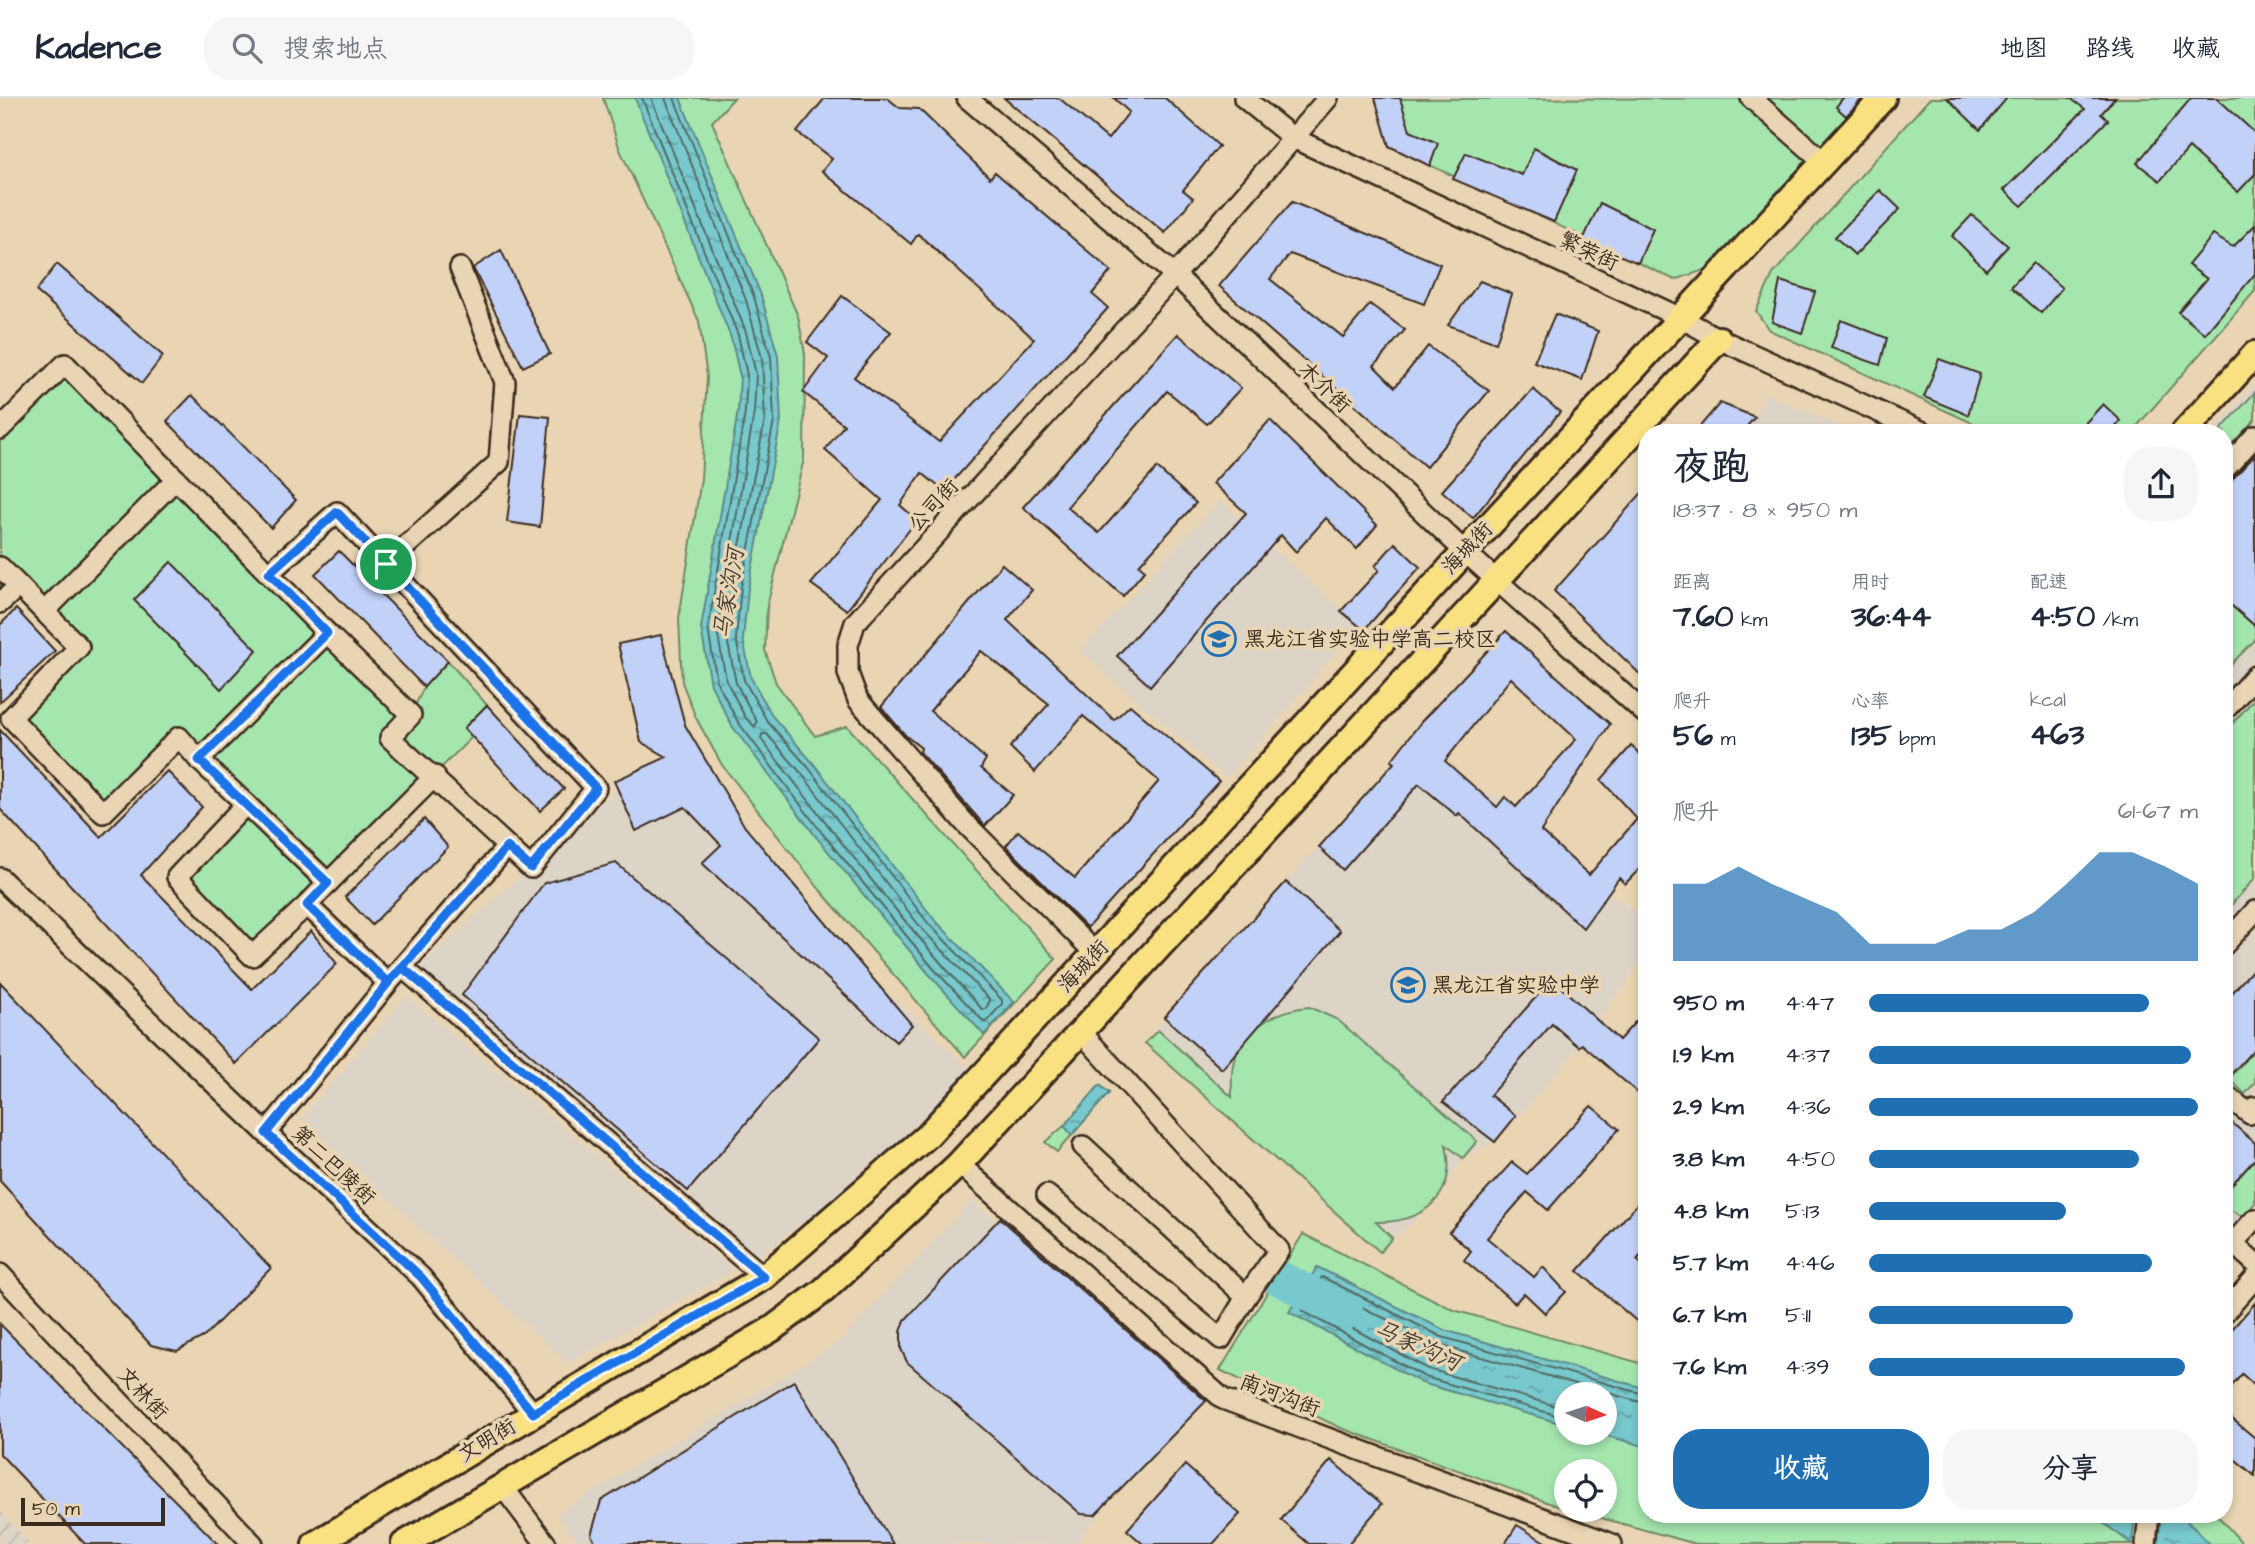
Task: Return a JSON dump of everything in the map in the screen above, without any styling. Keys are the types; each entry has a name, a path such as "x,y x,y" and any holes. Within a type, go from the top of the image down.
{"main road":[{"name":"海城街","path":"926,1136 1883,98"},
{"name":"海城街","path":"1642,424 1719,340"},
{"path":"2191,424 2255,354"},
{"name":"海城街","path":"959,1164 1638,428"},
{"name":"文明街","path":"315,1544 764,1277 926,1136"},
{"path":"404,1544 772,1329 823,1291 959,1164"}],"street":[{"name":"木介街","path":"967,98 1175,275 1464,551 1638,707"},
{"name":"繁荣街","path":"1244,98 1293,138 1679,317 1719,340 1905,424"},
{"name":"公司街","path":"1095,953 965,823 858,700 848,673 848,645 855,623 1175,275 1328,98"},
{"path":"1751,98 1823,160"},
{"path":"386,564 499,462 505,382 460,268"},
{"path":"0,429 65,364 327,633 411,715 390,738 435,776 531,868 596,788 337,512 269,573"},
{"path":"2233,460 2255,436"},
{"path":"45,611 176,478"},
{"path":"0,567 79,647 10,718 103,813 179,737 199,760 328,883"},
{"path":"0,603 19,586"},
{"path":"199,760 327,633"},
{"path":"2233,701 2255,676"},
{"path":"246,804 177,877 252,957 435,776"},
{"path":"266,1133 388,983 507,847"},
{"name":"第二巴陵街","path":"0,878 266,1133 421,1277 533,1413"},
{"path":"307,905 388,983"},
{"path":"2233,935 2255,911"},
{"path":"402,967 764,1277"},
{"path":"1047,1195 1221,1339 1279,1250 1081,1031"},
{"path":"2233,1101 2249,1114 2255,1107"},
{"path":"1083,1146 1246,1297"},
{"name":"南河沟街","path":"959,1164 1223,1399 1612,1544"},
{"path":"2233,1235 2255,1219"},
{"path":"2233,1243 2255,1263"},
{"name":"文林街","path":"0,1274 253,1544"},
{"path":"2233,1303 2255,1278"},
{"path":"503,1487 546,1544"},
{"path":"2146,1544 2147,1523"}],"shaded area":[{"path":"2255,384 2255,1205 2233,1229 2233,424 2219,424"},
{"path":"1765,394 1834,424 1748,424 1755,417"},
{"name":"黑龙江省实验中学高二校区","path":"1220,500 1358,626 1227,779 1080,651"},
{"name":"黑龙江省实验中学","path":"1414,734 1479,791 1505,797 1608,893 1638,912 1638,965 1579,1047 1495,1142 1463,1158 1437,1198 1380,1252 1145,1043 1158,1030 1164,1017 1385,772"},
{"path":"645,763 971,1071 853,1184 757,1257 418,968"},
{"path":"406,996 734,1270 567,1363 301,1119"},
{"path":"972,1200 1195,1398 1075,1544 579,1544 556,1514 838,1343"},
{"path":"0,1511 30,1544 0,1544"}],"green space":[{"path":"603,98 734,98 712,122 798,316 805,354 804,459 767,606 765,650 776,683 815,736 847,726 1056,959 965,1057 821,891 722,765 696,718 682,682 679,618 701,479 707,377 699,321 620,150"},
{"path":"1871,98 1716,266 1675,280 1389,146 1376,99"},
{"path":"1930,98 2255,98 2255,291 2139,424 1975,424 1769,330 1756,311 1773,274"},
{"path":"65,364 411,714 424,687 448,661 487,705 464,728 472,737 252,956 177,877 245,805 179,737 103,813 11,718 79,647 19,586 0,603 0,429"},
{"path":"2255,392 2255,419 2233,443 2233,424 2226,424"},
{"path":"2233,607 2255,626 2255,640 2233,662"},
{"path":"2255,698 2255,878 2233,903 2233,723"},
{"path":"1309,1007 1338,1020 1477,1141 1463,1158 1446,1145 1447,1178 1434,1203 1409,1217 1376,1222 1392,1238 1380,1252 1145,1043 1158,1030 1232,1097 1233,1064 1250,1034 1277,1015"},
{"path":"2255,1048 2255,1083 2245,1094 2233,1083 2233,1074"},
{"path":"1100,1085 1109,1093 1057,1152 1045,1142 1064,1126"},
{"path":"2255,1159 2255,1203 2243,1217 2233,1211 2233,1183"},
{"path":"1303,1234 1454,1310 1638,1362 1638,1523 2224,1523 2243,1544 1696,1544 1616,1522 1617,1459 1554,1459 1554,1505 1341,1428 1220,1370"}],"water":[{"path":"635,98 680,98 761,295 778,356 781,421 748,589 743,639 751,678 773,717 813,763 934,919 1014,1002 984,1035 928,973 817,838 732,726 711,685 701,628 738,411 740,376 731,338"},
{"path":"1100,1085 1109,1093 1072,1135 1064,1126"},
{"path":"1317,1267 1444,1330 1638,1386 1638,1445 1617,1439 1617,1382 1554,1382 1554,1422 1422,1383 1289,1312"},
{"path":"2103,1523 2134,1523 2132,1544"},
{"path":"2160,1523 2189,1523 2210,1544 2158,1544"}],"building":[{"path":"825,98 887,98 900,108 919,109 990,178 995,172 1111,271 1092,294 1108,308 944,491 922,473 900,505 917,520 847,610 811,584 882,500 825,450 844,425 803,392 828,358 807,342 842,296 891,332 854,377 939,442 1034,339 918,234 911,244 822,171 832,159 797,132"},
{"path":"1004,98 1059,98 1108,139 1129,112 1114,98 1165,98 1219,146 1183,190 1193,198 1165,233"},
{"path":"1375,98 1400,98 1410,131 1438,143 1430,166 1389,146"},
{"path":"1843,98 1863,98 1846,116 1836,107"},
{"path":"1947,98 2007,98 1980,130"},
{"path":"2070,98 2115,98 2101,114 2108,120 2022,206 2004,190 2085,109"},
{"path":"2191,98 2217,98 2255,133 2255,174 2238,192 2189,148 2160,181 2137,163"},
{"path":"1534,148 1577,170 1554,222 1453,179 1466,153 1522,175"},
{"path":"1880,190 1900,209 1855,255 1835,237"},
{"path":"1292,202 1440,264 1424,304 1290,254 1270,279 1343,337 1370,304 1405,330 1374,366 1395,387 1428,346 1489,391 1426,467 1219,286"},
{"path":"1600,203 1653,229 1638,263 1583,240"},
{"path":"1972,215 2008,246 1986,270 1952,236"},
{"path":"2255,225 2255,274 2205,334 2178,312 2207,279 2188,265 2213,235 2233,247"},
{"path":"501,250 550,354 523,367 473,268"},
{"path":"2033,263 2062,288 2041,313 2011,287"},
{"path":"57,264 163,356 142,383 36,291"},
{"path":"1480,281 1512,294 1496,343 1448,325"},
{"path":"1780,281 1815,292 1802,333 1772,322"},
{"path":"1555,314 1598,331 1582,380 1534,362"},
{"path":"1841,320 1887,338 1880,365 1831,348"},
{"path":"1178,334 1241,388 1207,424 1167,391 1067,507 1099,533 1157,468 1196,503 1139,565 1145,570 1123,596 1023,507"},
{"path":"1939,359 1980,374 1968,415 1924,397"},
{"path":"1533,389 1560,412 1473,518 1442,491"},
{"path":"192,395 296,500 271,528 167,421"},
{"path":"1720,403 1755,417 1749,424 1702,424"},
{"path":"2103,404 2121,421 2118,424 2084,424"},
{"path":"520,414 550,417 540,527 507,522"},
{"path":"1270,420 1377,525 1357,549 1326,518 1296,552 1281,535 1150,686 1117,656 1246,513 1213,483"},
{"path":"2255,455 2255,626 2233,607 2233,478"},
{"path":"1638,497 1638,672 1554,591"},
{"path":"1395,543 1420,567 1364,630 1341,611 1379,570 1375,566"},
{"path":"339,551 448,661 424,687 315,574"},
{"path":"171,562 257,650 221,689 134,600"},
{"path":"1002,564 1032,590 1007,620 1114,720 1130,705 1219,781 1087,928 1006,846 1018,831 1075,878 1159,781 1083,716 1035,772 1010,747 1049,704 981,651 930,711 986,759 981,768 1013,795 985,826 920,752 921,748 906,736 881,707"},
{"path":"16,609 55,651 0,702 0,625"},
{"path":"1506,631 1610,724 1541,831 1589,875 1637,819 1601,780 1631,746 1638,752 1638,870 1625,884 1619,878 1583,928 1459,813 1457,816 1419,784 1343,870 1319,847 1394,763 1391,761 1421,722","holes":["1511,678 1576,739 1516,807 1505,797 1497,807 1445,761"]},
{"path":"661,635 685,725 745,827 912,1025 896,1042 702,863 721,845 685,807 636,831 614,781 667,757 641,742 618,644"},
{"path":"487,705 564,789 540,811 464,728"},
{"path":"0,730 101,837 167,771 202,807 141,875 252,989 311,931 337,964 236,1064 0,809"},
{"path":"424,819 448,847 372,925 345,897"},
{"path":"616,863 819,1038 688,1191 462,995 544,883"},
{"path":"1286,882 1340,931 1222,1069 1164,1017"},
{"path":"2255,967 2255,1048 2233,1072 2233,992"},
{"path":"1552,979 1619,1040 1638,1019 1638,1093 1582,1044 1579,1047 1552,1024 1490,1095 1516,1116 1495,1142 1443,1102"},
{"path":"0,982 271,1268 205,1336 177,1351 151,1345 0,1181"},
{"path":"1591,1106 1619,1129 1548,1210 1527,1192 1487,1238 1534,1277 1543,1267 1566,1292 1545,1313 1524,1293 1515,1303 1464,1260 1471,1251 1449,1232 1512,1162 1527,1174"},
{"path":"2233,1124 2255,1143 2255,1159 2233,1183"},
{"path":"1638,1203 1638,1322 1578,1271"},
{"path":"1000,1218 1206,1401 1095,1515 1081,1514 907,1362 901,1349 901,1332 905,1320"},
{"path":"2255,1303 2255,1386 2242,1374 2233,1384 2233,1328"},
{"path":"0,1324 218,1544 85,1544 0,1454"},
{"path":"794,1381 893,1544 597,1544 591,1535 601,1501"},
{"path":"2233,1420 2255,1438 2255,1476 2233,1458"},
{"path":"1331,1460 1382,1504 1348,1544 1309,1544 1281,1520"},
{"path":"1185,1465 1240,1514 1213,1544 1143,1544 1127,1530"},
{"path":"1517,1525 1548,1544 1505,1544"}],"waterway":[{"name":"马家沟河","path":"1277,1277 1346,1312"}],"place":[{"name":"黑龙江省实验中学高二校区","path":"1219,639"},
{"name":"黑龙江省实验中学","path":"1408,985"}],"route":[{"path":"386,564 337,512 269,573 327,633 199,760 328,883 307,905 388,983 402,967 764,1277 533,1413 421,1277 266,1133 388,983 507,847 531,868 596,788 386,564"}]}
